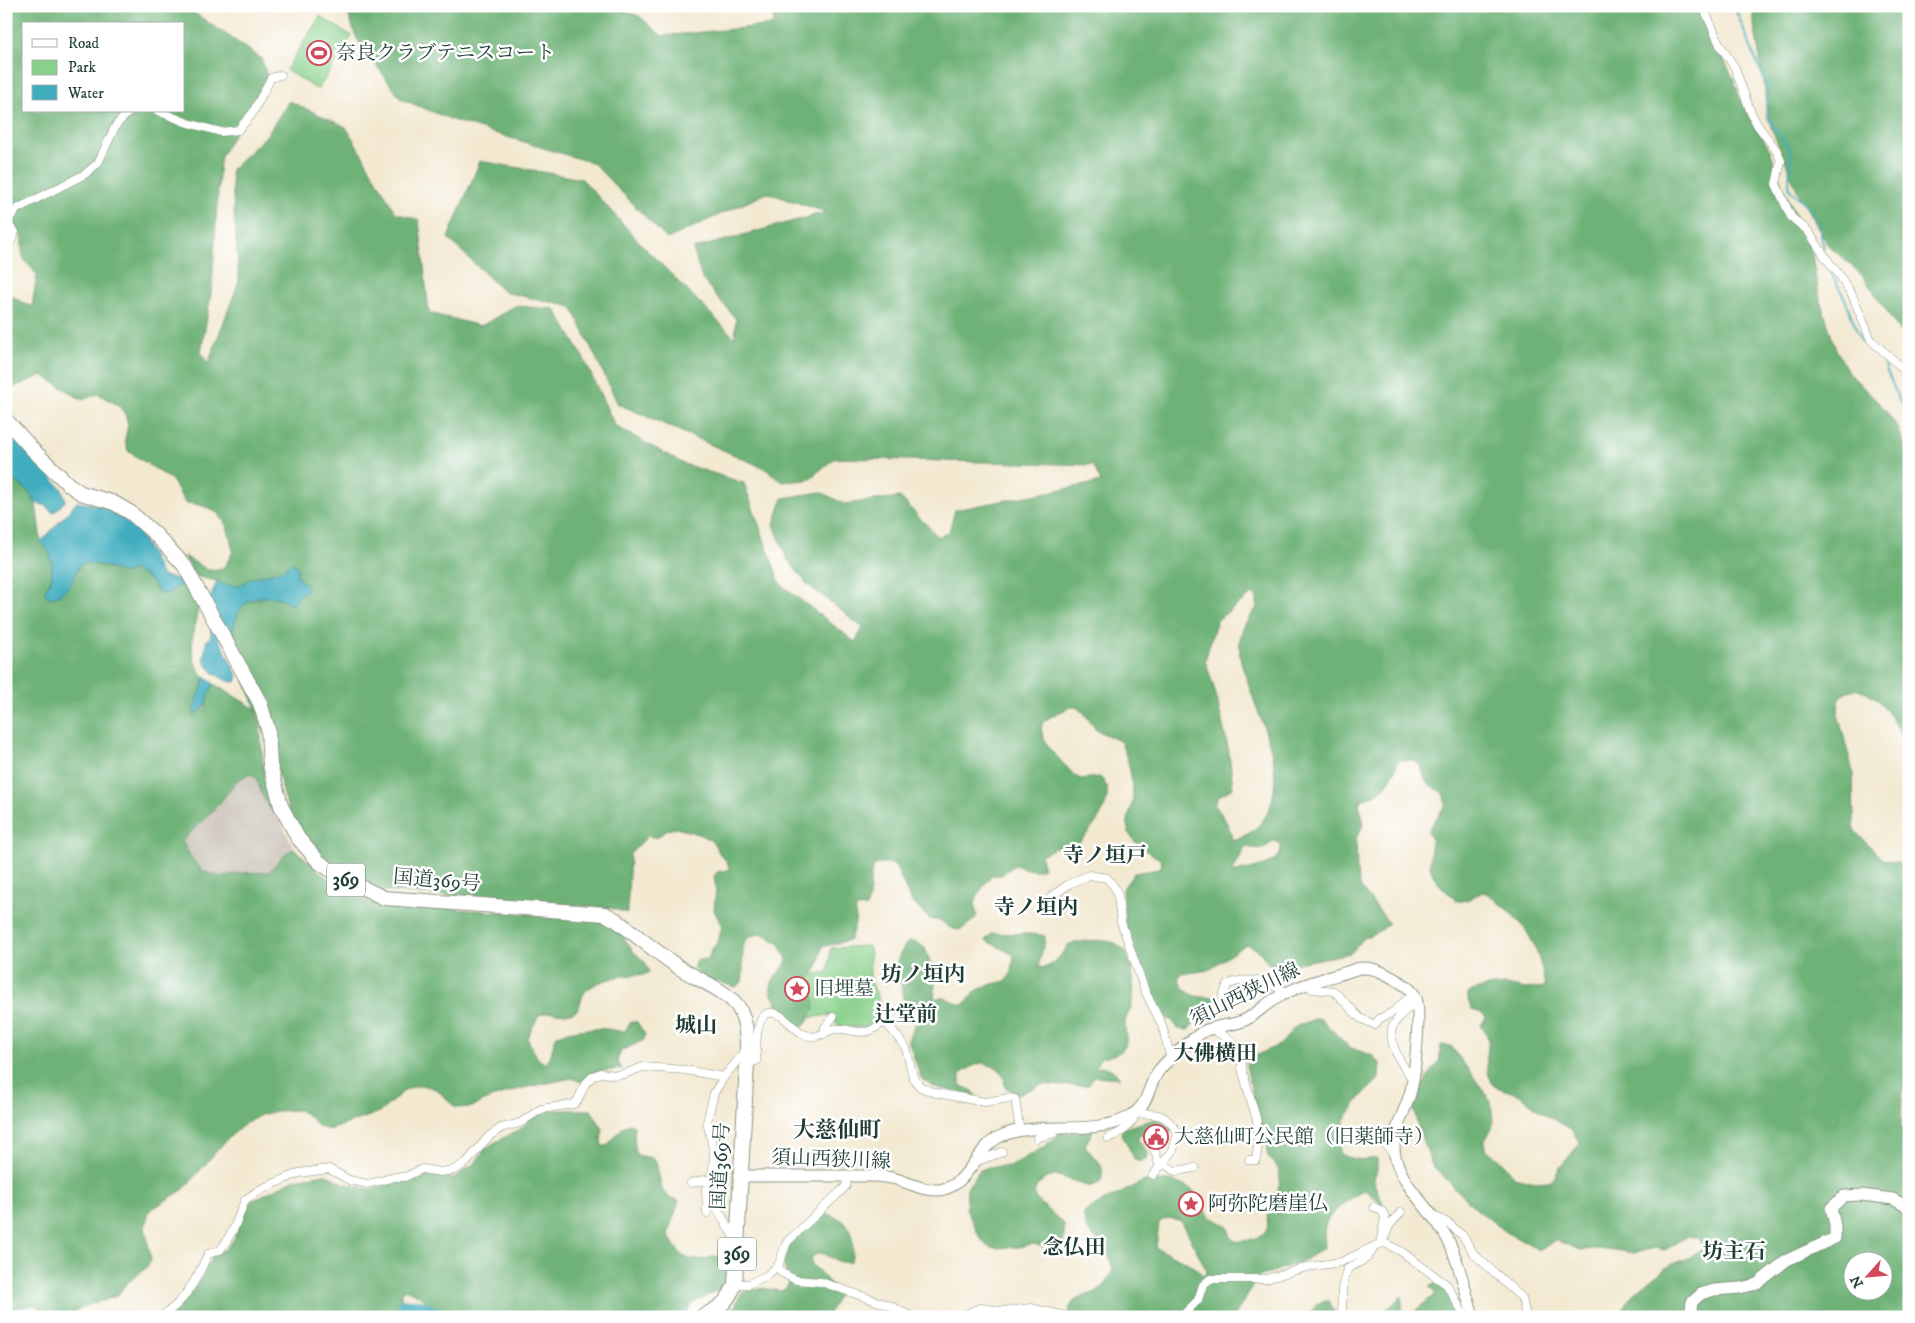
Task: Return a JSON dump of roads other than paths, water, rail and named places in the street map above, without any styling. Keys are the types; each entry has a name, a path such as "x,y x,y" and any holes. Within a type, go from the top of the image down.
{"highway":[{"name":"国道369号","path":"6,420 68,484 80,493 114,503 131,513 155,534 184,565 260,703 268,729 270,765 281,806 298,838 319,862 341,877 384,898 605,914 616,920 678,967 726,995 740,1008 747,1040 747,1063 735,1284 730,1298 722,1306 702,1317"}],"main road":[{"name":"須山西狭川線","path":"740,1176 876,1176 939,1190 960,1180 984,1149 993,1140 1002,1135 1020,1131 1097,1126 1121,1121 1135,1114 1144,1105 1160,1069 1203,1032 1211,1028 1235,1024 1248,1019 1286,992 1362,968 1377,970 1392,977 1411,990 1415,997"},
{"path":"1415,997 1418,1013 1411,1092 1396,1132 1394,1154 1401,1174 1411,1191 1434,1216 1448,1240 1474,1317"},
{"path":"1695,1317 1691,1310 1692,1302 1701,1294 1714,1290 1740,1288 1757,1284 1787,1260 1835,1238 1835,1225 1831,1208 1844,1196 1862,1195 1893,1199 1909,1208"}],"street":[{"path":"1702,6 1715,35 1735,68 1754,120 1777,151 1781,161 1776,184 1791,217 1808,231 1840,276 1853,297 1871,340 1909,374"},
{"path":"160,112 188,123 221,132 238,130 252,114 271,78 281,75"},
{"path":"6,252 15,232 6,223 17,209 86,174 98,163 116,125 129,112"},
{"path":"1051,897 1069,884 1089,875 1107,878 1115,888 1122,922 1145,991 1162,1025 1171,1059"},
{"path":"1223,996 1228,984 1239,980 1255,980 1272,984 1286,992"},
{"path":"1308,984 1312,989 1334,991 1360,1018 1375,1025 1379,1019 1415,997"},
{"path":"1412,1079 1395,1050 1391,1031 1393,1024 1415,997"},
{"path":"747,1063 756,1061 758,1027 764,1016 770,1014 781,1016 796,1030 806,1036 815,1037 834,1029 861,1033 870,1031 885,1022 906,1048 912,1077 920,1087 936,1093 986,1102 1008,1098 1015,1099 1020,1131"},
{"path":"824,1034 825,1027 833,1017"},
{"path":"1211,1028 1232,1041 1240,1050 1242,1069 1257,1121 1258,1146 1256,1160 1248,1160"},
{"path":"707,1212 706,1189 710,1182 714,1152 706,1122 714,1094 724,1077 742,1055 747,1040"},
{"path":"159,1317 165,1314 191,1286 208,1254 220,1250 224,1245 234,1228 245,1200 260,1190 299,1173 329,1169 349,1180 368,1184 394,1177 405,1178 422,1169 440,1172 454,1170 467,1162 488,1137 501,1128 520,1123 541,1109 574,1104 586,1084 593,1076 601,1073 614,1076 643,1067 685,1070 724,1077"},
{"path":"1108,1138 1124,1131 1132,1122 1135,1114 1156,1113 1169,1120 1178,1133 1174,1150 1153,1175"},
{"path":"1037,1138 1054,1133 1057,1129"},
{"path":"1372,1138 1383,1142 1394,1154"},
{"path":"1154,1149 1162,1165 1175,1171 1195,1168"},
{"path":"973,1163 1002,1152"},
{"path":"735,1284 748,1284 766,1276 778,1266 786,1242 846,1186 847,1177"},
{"path":"691,1183 710,1182"},
{"path":"710,1182 713,1201 738,1245"},
{"path":"1374,1207 1382,1211 1385,1216 1379,1244"},
{"path":"1342,1317 1342,1289 1348,1269 1367,1258 1379,1244 1389,1226 1402,1212"},
{"path":"1434,1216 1448,1223 1463,1236 1474,1254 1522,1298 1526,1316"},
{"path":"1181,1317 1198,1300 1203,1285 1210,1279 1266,1279 1307,1267 1341,1262 1379,1244 1402,1252 1447,1285 1465,1317"},
{"path":"778,1266 782,1273 796,1280 821,1282 891,1306 912,1317"},
{"path":"959,1317 980,1308 1002,1312 1031,1308 1070,1317"}],"water":[{"path":"6,427 62,489 66,500 55,512 52,512 44,505 36,503 27,490 6,474"},
{"path":"77,502 107,507 138,530 162,576 183,580 184,583 168,593 160,593 149,579 133,570 125,574 103,566 86,563 80,564 70,585 62,593 51,598 46,595 45,590 51,579 52,564 47,549 41,542"},
{"path":"293,562 298,568 297,576 306,586 307,591 300,593 293,605 275,597 267,597 257,598 243,605 236,619 232,644 209,601 217,581 224,585 239,586 250,579 282,570"},
{"path":"212,624 238,677 236,682 216,675 205,662 206,641 210,638"},
{"path":"205,677 214,684 203,708 194,715 197,695 201,691"}],"waterway":[{"path":"1734,6 1768,89 1767,117 1791,151 1790,190 1807,205 1819,225 1824,249"},
{"path":"1822,256 1821,260 1831,273 1845,299 1861,341 1881,357 1900,402 1909,408"},
{"path":"401,1317 404,1305 424,1307 442,1317"}],"place":[{"name":"奈良クラブテニスコート","path":"319,53"},
{"name":"旧埋墓","path":"797,989"},
{"name":"大慈仙町公民館（旧薬師寺）","path":"1156,1137"},
{"name":"阿弥陀磨崖仏","path":"1191,1204"}],"district":[{"name":"寺ノ垣戸","path":"1105,856"},
{"name":"寺ノ垣内","path":"1036,908"},
{"name":"坊ノ垣内","path":"923,975"},
{"name":"辻堂前","path":"906,1015"},
{"name":"城山","path":"696,1026"},
{"name":"大佛横田","path":"1215,1054"},
{"name":"大慈仙町","path":"837,1130"},
{"name":"念仏田","path":"1074,1248"},
{"name":"坊主石","path":"1734,1252"}]}
